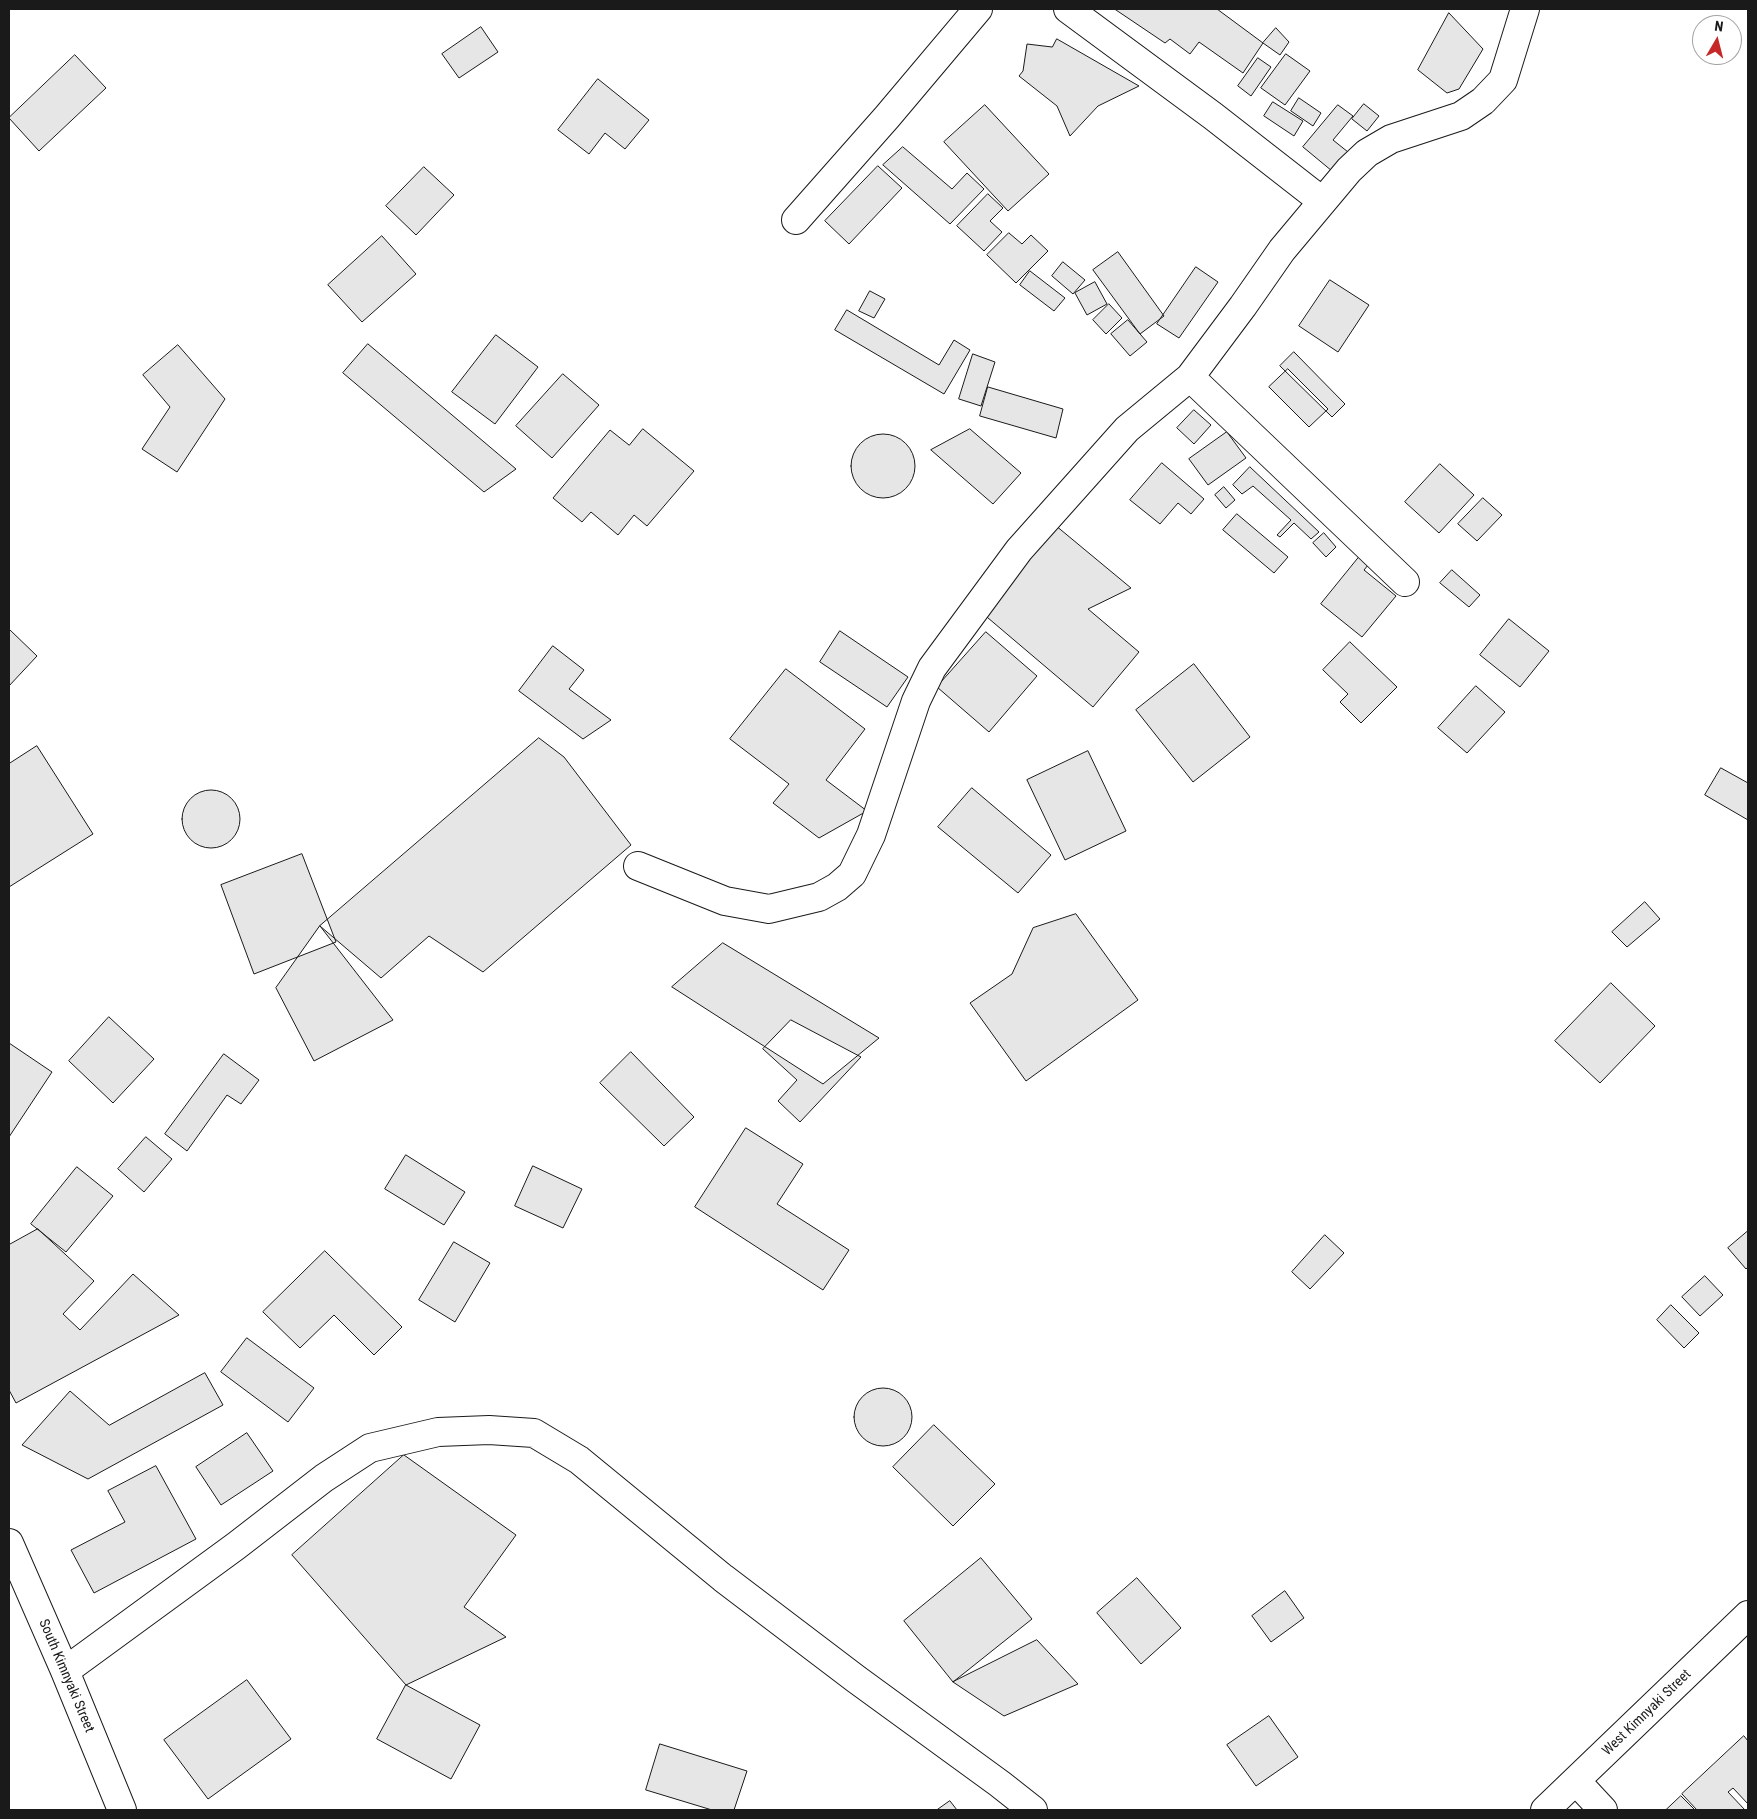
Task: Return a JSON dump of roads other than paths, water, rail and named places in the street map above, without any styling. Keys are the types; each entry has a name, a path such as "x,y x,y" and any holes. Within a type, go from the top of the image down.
{"street":[{"path":"796,220 887,117 978,9"},
{"path":"1068,9 1213,116 1322,201"},
{"path":"638,866 725,901 769,908 819,897 837,887 852,874 871,835 916,701 932,668 1019,550 1127,429 1190,377 1282,250 1349,170 1367,153 1391,139 1461,116 1483,102 1503,80 1525,9"},
{"path":"1190,377 1404,582"},
{"path":"65,1671 236,1546 324,1478 370,1448 438,1432 489,1430 534,1433 579,1460 723,1578 856,1679 1000,1784 1032,1810"},
{"name":"South Kimnyaki Street","path":"9,1543 65,1671 122,1810"},
{"name":"West Kimnyaki Street","path":"1545,1810 1748,1615"},
{"path":"1576,1781 1603,1810"}]}
